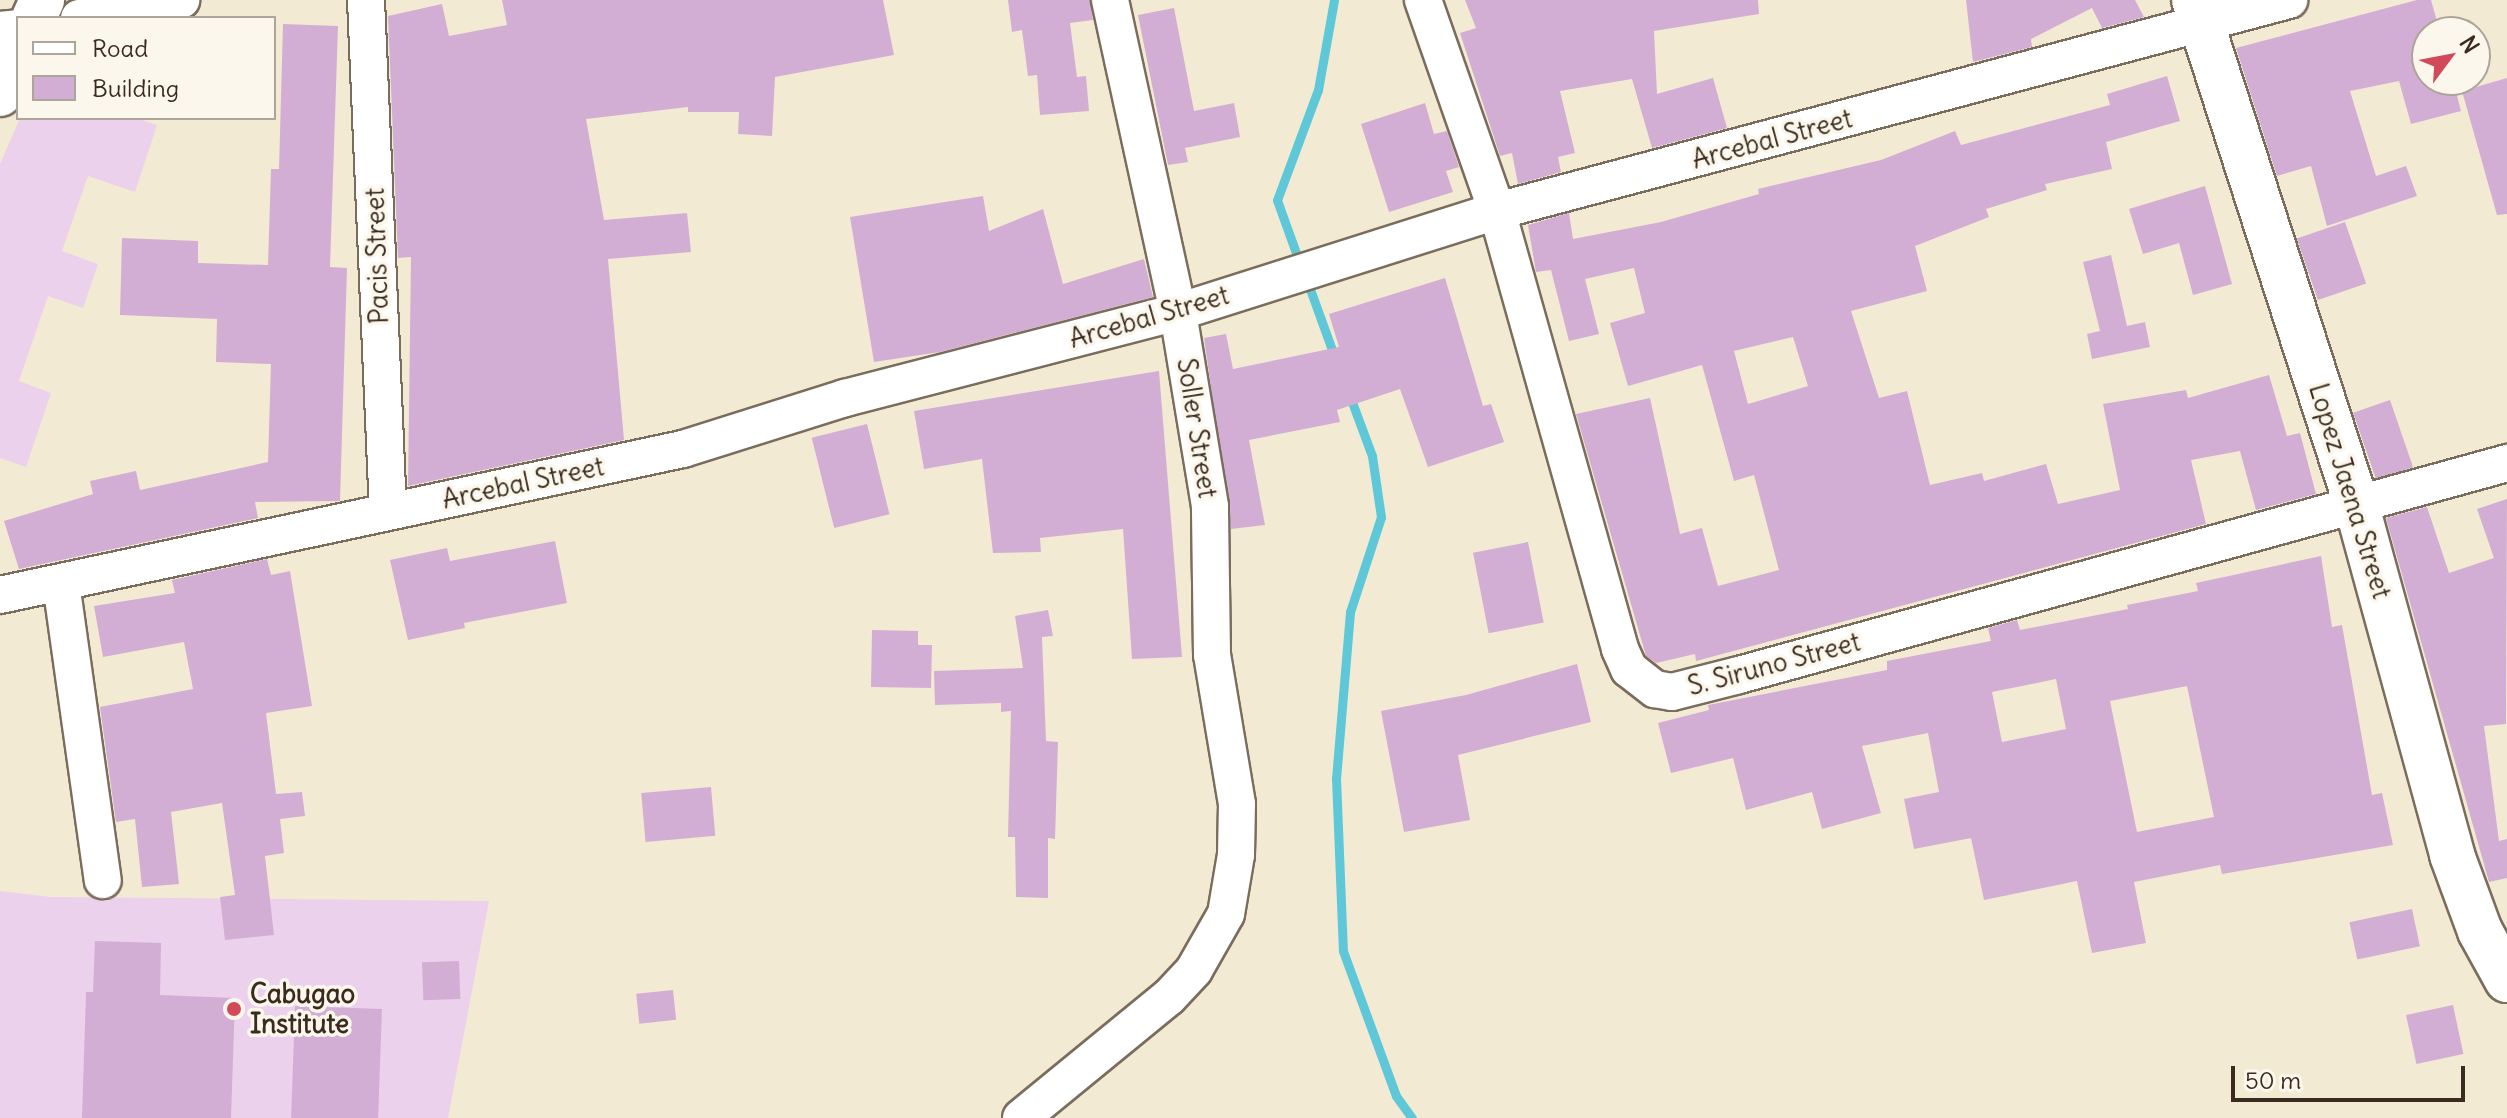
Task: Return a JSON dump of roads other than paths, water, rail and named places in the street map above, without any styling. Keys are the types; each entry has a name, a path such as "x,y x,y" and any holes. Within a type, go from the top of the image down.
{"main road":[{"name":"Lopez Jaena Street","path":"2198,13 2356,503 2452,855 2480,931 2507,980"},
{"path":"0,94 16,58"}],"street":[{"path":"90,16 181,0"},
{"name":"Pacis Street","path":"366,0 388,512"},
{"name":"Soller Street","path":"1021,1118 1169,997 1214,941 1226,914 1236,843 1237,804 1212,655 1210,506 1178,312 1110,0"},
{"name":"S. Siruno Street","path":"1423,0 1497,211 1620,649 1629,669 1655,689 1672,692 1739,675 2507,463"},
{"name":"Arcebal Street","path":"0,595 683,449 845,398 1178,312 1497,211 2198,13 2289,0"},
{"path":"61,583 103,880"}],"waterway":[{"path":"1300,264 1277,200 1318,90 1334,0"},
{"path":"1306,278 1335,358"},
{"path":"1349,394 1372,456 1381,517 1350,612 1336,778 1343,951 1396,1096 1412,1118"}],"place":[{"name":"Cabugao Institute","path":"234,1009"}]}
